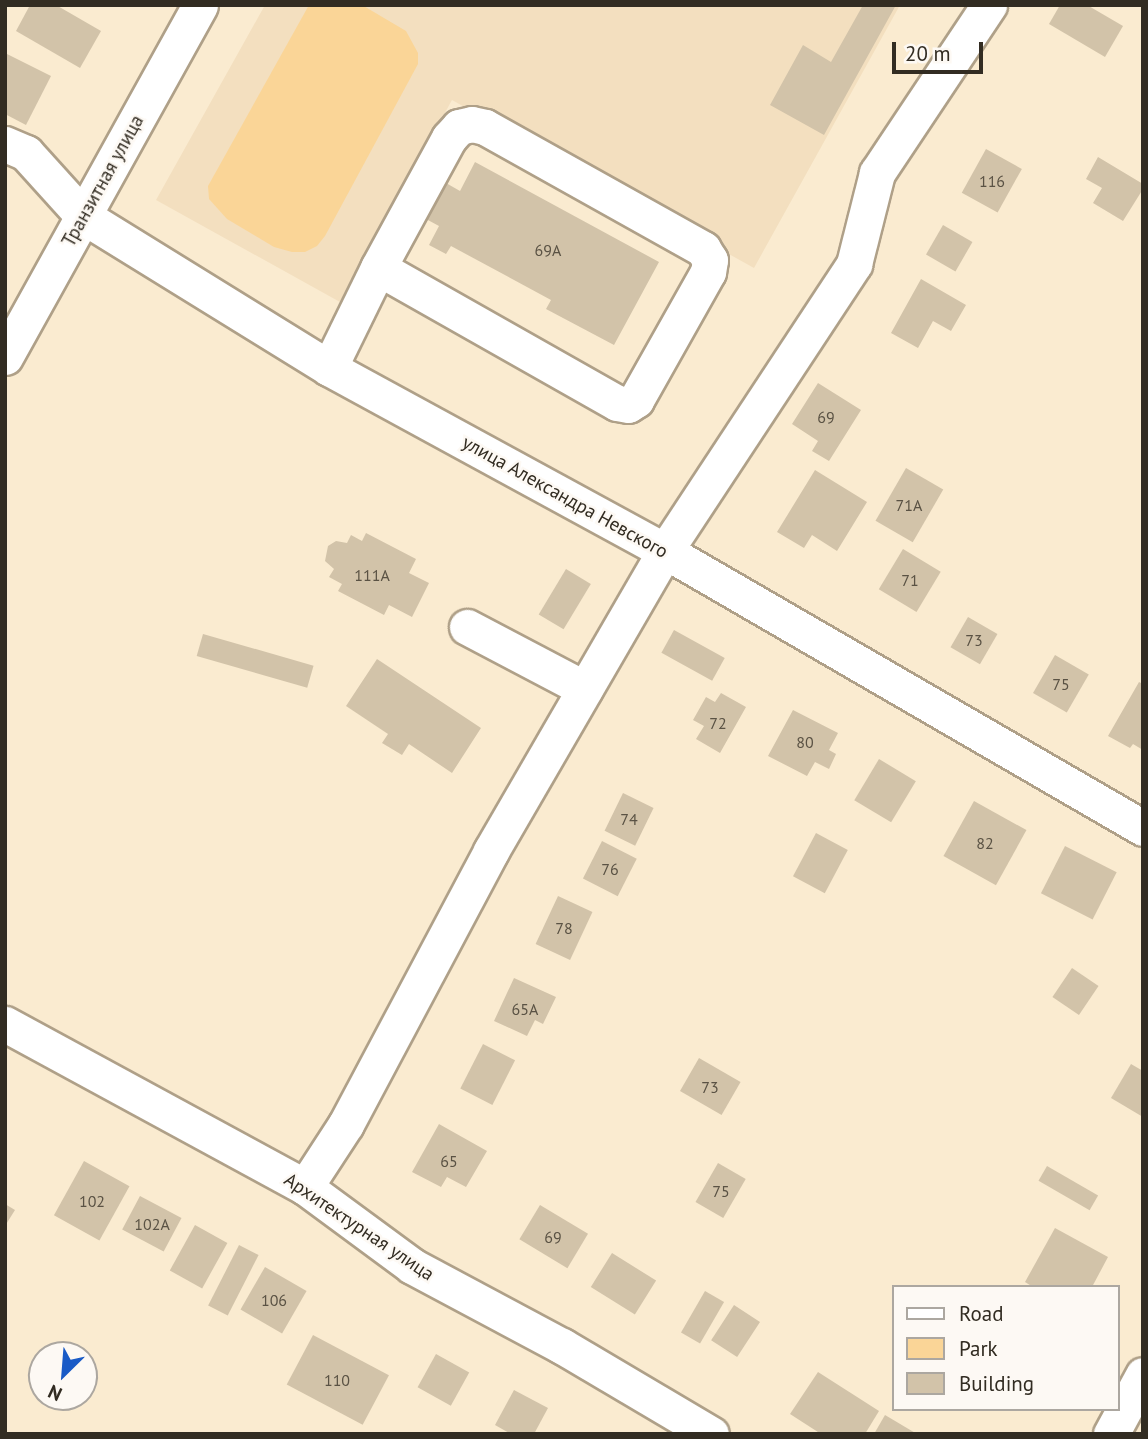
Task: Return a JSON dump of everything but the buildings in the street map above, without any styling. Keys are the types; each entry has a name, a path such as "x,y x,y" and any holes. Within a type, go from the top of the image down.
{"street":[{"name":"Транзитная улица","path":"5,357 200,5"},
{"path":"305,1188 346,1124 491,851 665,551 854,264 877,173 989,5"},
{"path":"329,368 378,268 449,138 459,127 472,124 485,127 704,249 710,260 708,272 636,400 628,405 617,403 378,268"},
{"name":"улица Александра Невского","path":"5,144 26,153 83,216 329,368 665,551 1143,828"},
{"path":"467,627 585,689"},
{"name":"Архитектурная улица","path":"5,1024 305,1188 412,1266 562,1346 711,1434"},
{"path":"1111,1434 1143,1375"}],"shaded area":[{"path":"265,5 900,5 754,268 452,100 340,302 156,200"}],"green space":[{"path":"309,5 362,5 406,31 418,53 418,64 325,236 317,246 305,252 292,252 274,247 227,219 209,199 208,186"}]}
